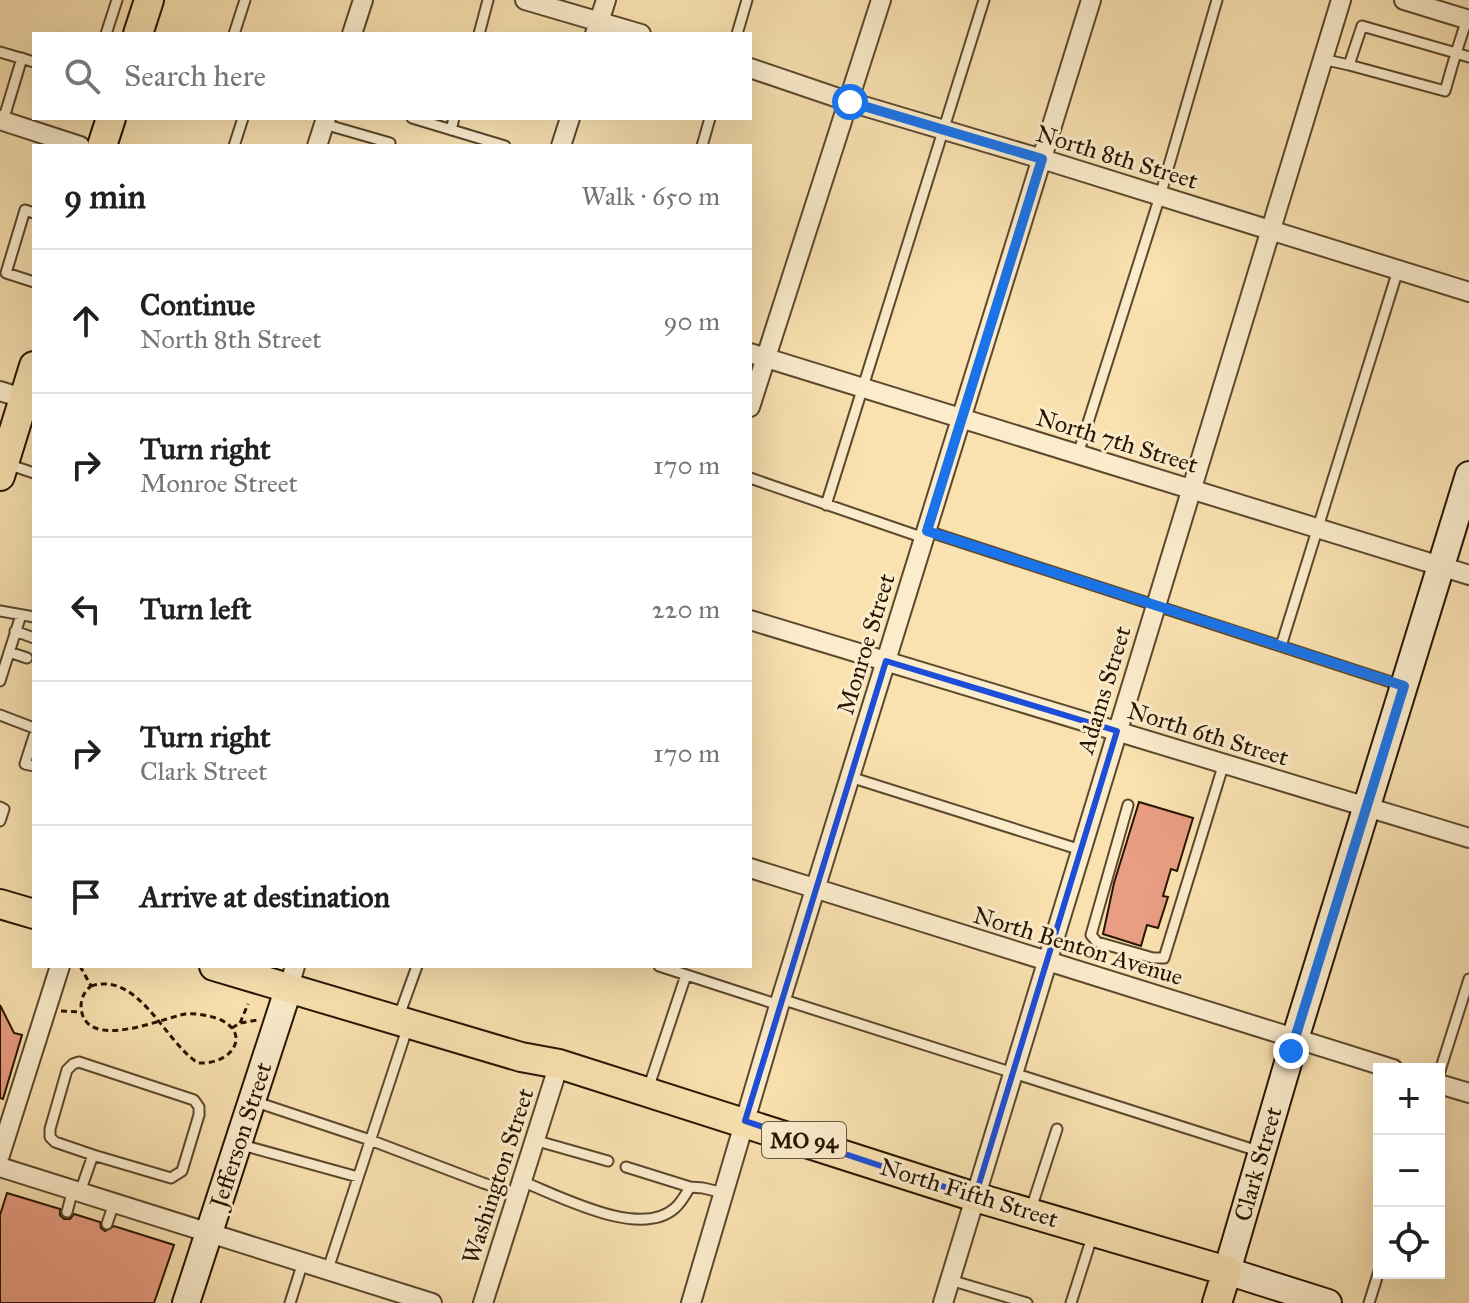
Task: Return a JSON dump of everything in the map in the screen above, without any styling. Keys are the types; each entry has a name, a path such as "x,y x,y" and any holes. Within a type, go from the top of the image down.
{"main road":[{"path":"139,32 149,0"},
{"path":"103,144 110,120"},
{"path":"1,467 19,397 32,370"},
{"name":"Clark Street","path":"1217,1303 1469,475"},
{"path":"0,904 32,913"},
{"name":"MO 94","path":"230,968 292,976"},
{"name":"North Fifth Street","path":"292,976 403,1022 648,1091 975,1197 1328,1303"},
{"name":"Jefferson Street","path":"186,1303 292,976"}],"street":[{"path":"353,32 363,0"},
{"path":"525,0 597,28 626,32"},
{"path":"597,28 606,0"},
{"path":"752,394 758,356 850,102 881,0"},
{"name":"Monroe Street","path":"691,1303 780,1002 1091,0"},
{"name":"Adams Street","path":"943,1303 1341,0"},
{"path":"1404,0 1468,17"},
{"name":"North 8th Street","path":"752,69 850,102 1469,292"},
{"path":"2,120 36,125 76,144"},
{"path":"562,144 569,120"},
{"path":"318,144 325,121"},
{"name":"North 7th Street","path":"758,356 1469,575"},
{"name":"North 6th Street","path":"752,621 1469,838"},
{"name":"North Benton Avenue","path":"752,869 1373,1063"},
{"path":"0,1155 59,968"},
{"name":"Washington Street","path":"483,1303 559,1064"},
{"path":"1445,1086 1469,1093"},
{"path":"0,1167 432,1303"}],"lane":[{"path":"107,32 117,0"},
{"path":"235,32 245,0"},
{"path":"480,32 488,0"},
{"path":"738,32 747,0"},
{"path":"826,505 984,0"},
{"path":"1078,454 1160,196 1217,0"},
{"path":"1322,59 1445,91 1468,17"},
{"path":"1349,65 1362,26 1469,57"},
{"path":"0,52 32,61"},
{"path":"2,120 22,58"},
{"path":"235,144 242,120"},
{"path":"418,120 498,144"},
{"path":"451,130 454,120"},
{"path":"703,144 709,120"},
{"path":"325,121 390,143"},
{"path":"32,212 25,210 6,273 32,281"},
{"path":"1281,646 1398,270"},
{"path":"1,467 32,473"},
{"path":"752,479 826,505 1155,605 1404,686"},
{"path":"0,611 32,617"},
{"path":"1,674 21,615"},
{"path":"15,631 32,637"},
{"path":"9,652 27,658"},
{"path":"0,715 32,727"},
{"path":"32,742 25,764 32,766"},
{"path":"1128,805 1091,935 1097,942 1153,958 1164,958 1224,763"},
{"path":"850,777 1081,850"},
{"path":"0,807 4,809 0,821"},
{"path":"328,1269 370,1140 416,968"},
{"path":"665,968 1261,1152"},
{"path":"648,1091 686,975"},
{"path":"1442,1063 1469,979"},
{"path":"79,1062 194,1100 199,1107 182,1171 177,1176 171,1178 93,1155 55,1142 50,1137 67,1070 73,1064 79,1062"},
{"path":"253,1101 370,1140 483,1183 520,1187 633,1219 656,1217 674,1209 690,1187"},
{"path":"1030,1213 1057,1129"},
{"path":"534,1140 608,1161"},
{"path":"238,1144 358,1177"},
{"path":"67,1212 93,1155"},
{"path":"626,1167 690,1187 724,1193"},
{"path":"107,1224 114,1203"},
{"path":"1071,1303 1093,1231"},
{"path":"290,1303 303,1262"},
{"path":"1369,1303 1376,1279"},
{"path":"950,1280 1027,1303"}],"path":[{"path":"81,968 91,986"},
{"path":"91,986 81,1000 81,1012 90,1024 110,1031 135,1029 159,1022 193,1014 217,1019 232,1028 235,1044 229,1056 198,1063 177,1045 159,1022 140,998 107,985 91,986"},
{"path":"240,1023 248,1004"},
{"path":"55,1011 81,1012"},
{"path":"232,1028 240,1023 263,1019"}],"highlighted area":[{"path":"886,661 1117,731 975,1197 745,1121"}],"building":[{"path":"1139,802 1193,818 1177,871 1171,869 1163,896 1168,897 1158,928 1147,925 1141,946 1103,934 1114,883"},
{"path":"0,1005 14,1033 22,1035 3,1099 0,1098"},
{"path":"7,1193 60,1209 64,1219 70,1219 74,1214 100,1222 105,1231 114,1226 174,1245 154,1303 0,1303 0,1215"}],"route":[{"path":"850,102 1042,159 927,531 1404,686 1291,1051"}]}
